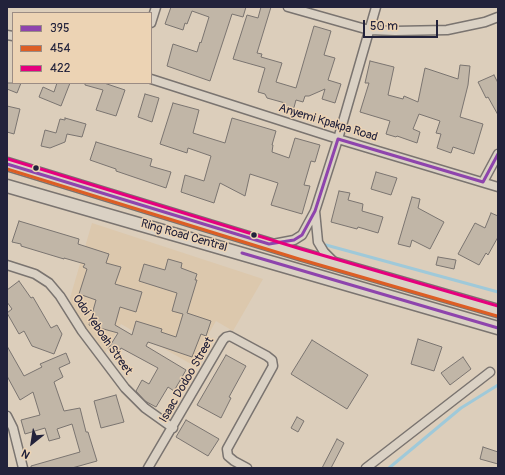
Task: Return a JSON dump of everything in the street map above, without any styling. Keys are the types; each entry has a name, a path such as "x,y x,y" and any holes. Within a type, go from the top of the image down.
{"main road":[{"name":"Ring Road Central","path":"7,164 269,244 498,311"},
{"name":"Ring Road Central","path":"7,186 498,328"}],"street":[{"path":"152,20 156,7"},
{"path":"288,7 369,30 448,30 485,22 498,17"},
{"path":"269,244 294,240 302,235 315,211 338,139 376,7"},
{"name":"Anyemi Kpakpa Road","path":"152,79 338,139 498,187"},
{"path":"483,182 498,154"},
{"path":"315,211 318,242 324,252 336,264"},
{"name":"Odoi Yeboah Street","path":"7,265 35,274 49,283 60,296 82,331 125,388 145,408 173,428"},
{"name":"Isaac Dodoo Street","path":"148,468 226,337 230,336 267,356 272,360 273,366 227,449 228,456 234,462 247,468"},
{"path":"366,468 490,372"},
{"path":"7,416 13,428 23,468"}],"shaded area":[{"path":"92,223 263,279 233,331 216,321 191,364 121,324 104,355 71,308 70,298"}],"building":[{"path":"171,7 246,7 243,17 232,14 210,81 167,66 173,44 197,52 209,17 192,11 183,30 165,24"},
{"path":"261,7 271,7 257,53 262,54 261,57 282,63 276,82 296,88 314,26 331,31 324,55 335,58 328,80 341,84 335,103 322,99 325,89 309,96 305,96 303,102 296,100 293,111 284,108 285,103 267,98 265,94 258,92 265,68 233,59 247,15 258,18"},
{"path":"370,61 394,67 388,95 403,99 404,96 418,102 425,68 458,79 460,65 470,66 468,85 460,117 483,124 474,154 453,147 451,153 437,148 441,134 436,133 440,121 419,114 413,129 420,132 417,143 386,134 390,121 360,112 369,83 365,83"},
{"path":"494,75 498,83 498,115 488,97 486,98 478,82"},
{"path":"7,83 21,84 17,93 7,89"},
{"path":"57,84 70,84 61,106 39,97 43,87 54,92"},
{"path":"107,84 125,90 116,116 96,110 103,90 85,85"},
{"path":"145,94 159,98 152,122 138,117"},
{"path":"173,103 199,110 193,133 225,143 232,118 276,131 272,145 272,152 289,158 295,138 320,145 315,162 311,161 304,185 310,186 302,214 271,205 278,183 250,174 245,196 220,183 214,203 181,192 185,175 204,181 211,156 188,148 187,153 160,144"},
{"path":"7,106 20,109 14,134 7,132"},
{"path":"65,118 86,124 82,137 67,134 65,142 50,148 41,146 45,130 56,133 60,119 65,120"},
{"path":"96,142 152,159 150,166 171,172 166,188 116,171 116,169 90,160"},
{"path":"376,172 397,178 391,195 371,189"},
{"path":"339,191 350,193 348,200 363,204 362,211 383,217 378,233 358,227 357,229 331,222"},
{"path":"412,197 420,199 418,208 444,222 430,249 412,240 410,247 398,244"},
{"path":"491,213 498,216 498,237 488,255 486,253 479,265 458,254 475,223 485,228"},
{"path":"19,221 79,239 78,244 109,254 106,263 121,267 115,284 142,292 136,312 120,307 115,325 132,335 136,321 162,329 161,332 176,337 183,314 172,311 177,293 139,281 144,264 165,270 168,259 182,263 181,268 197,274 195,280 197,280 187,313 211,321 206,336 201,334 192,357 148,342 146,346 186,370 174,391 168,387 156,407 145,401 136,391 142,380 149,384 158,368 121,348 117,355 108,349 118,333 89,325 96,300 79,294 87,269 83,267 85,264 64,259 12,242"},
{"path":"438,257 456,260 454,269 436,265"},
{"path":"19,281 31,298 33,297 51,328 57,325 62,334 54,354 32,346 24,331 19,334 7,313 12,309 7,302 7,290"},
{"path":"418,339 442,347 434,371 411,364"},
{"path":"312,340 368,375 347,409 291,374"},
{"path":"7,346 24,376 42,367 40,364 66,353 70,363 59,368 63,377 54,382 64,411 80,408 86,432 88,432 97,461 72,468 31,468 31,466 80,452 72,424 57,429 60,438 49,441 45,428 25,434 21,420 40,415 33,392 20,400 7,376"},
{"path":"226,355 246,366 229,397 231,398 221,418 197,405"},
{"path":"463,357 471,369 450,385 441,373"},
{"path":"116,395 124,422 101,428 94,401"},
{"path":"297,417 304,421 298,432 291,428"},
{"path":"186,420 219,439 208,456 176,437"},
{"path":"337,439 344,443 331,468 322,468"},
{"path":"483,447 498,452 498,464 480,459"}],"waterway":[{"path":"326,245 498,292"},
{"path":"389,468 461,408 498,385"}],"transit line":[{"name":"395","path":"7,164 269,244 294,240 302,235 315,211 338,139 483,182 498,154"},
{"name":"422","path":"8,159 301,249 498,306"},
{"name":"454","path":"7,169 299,259 497,316"},
{"name":"395","path":"242,253 498,328"}]}
